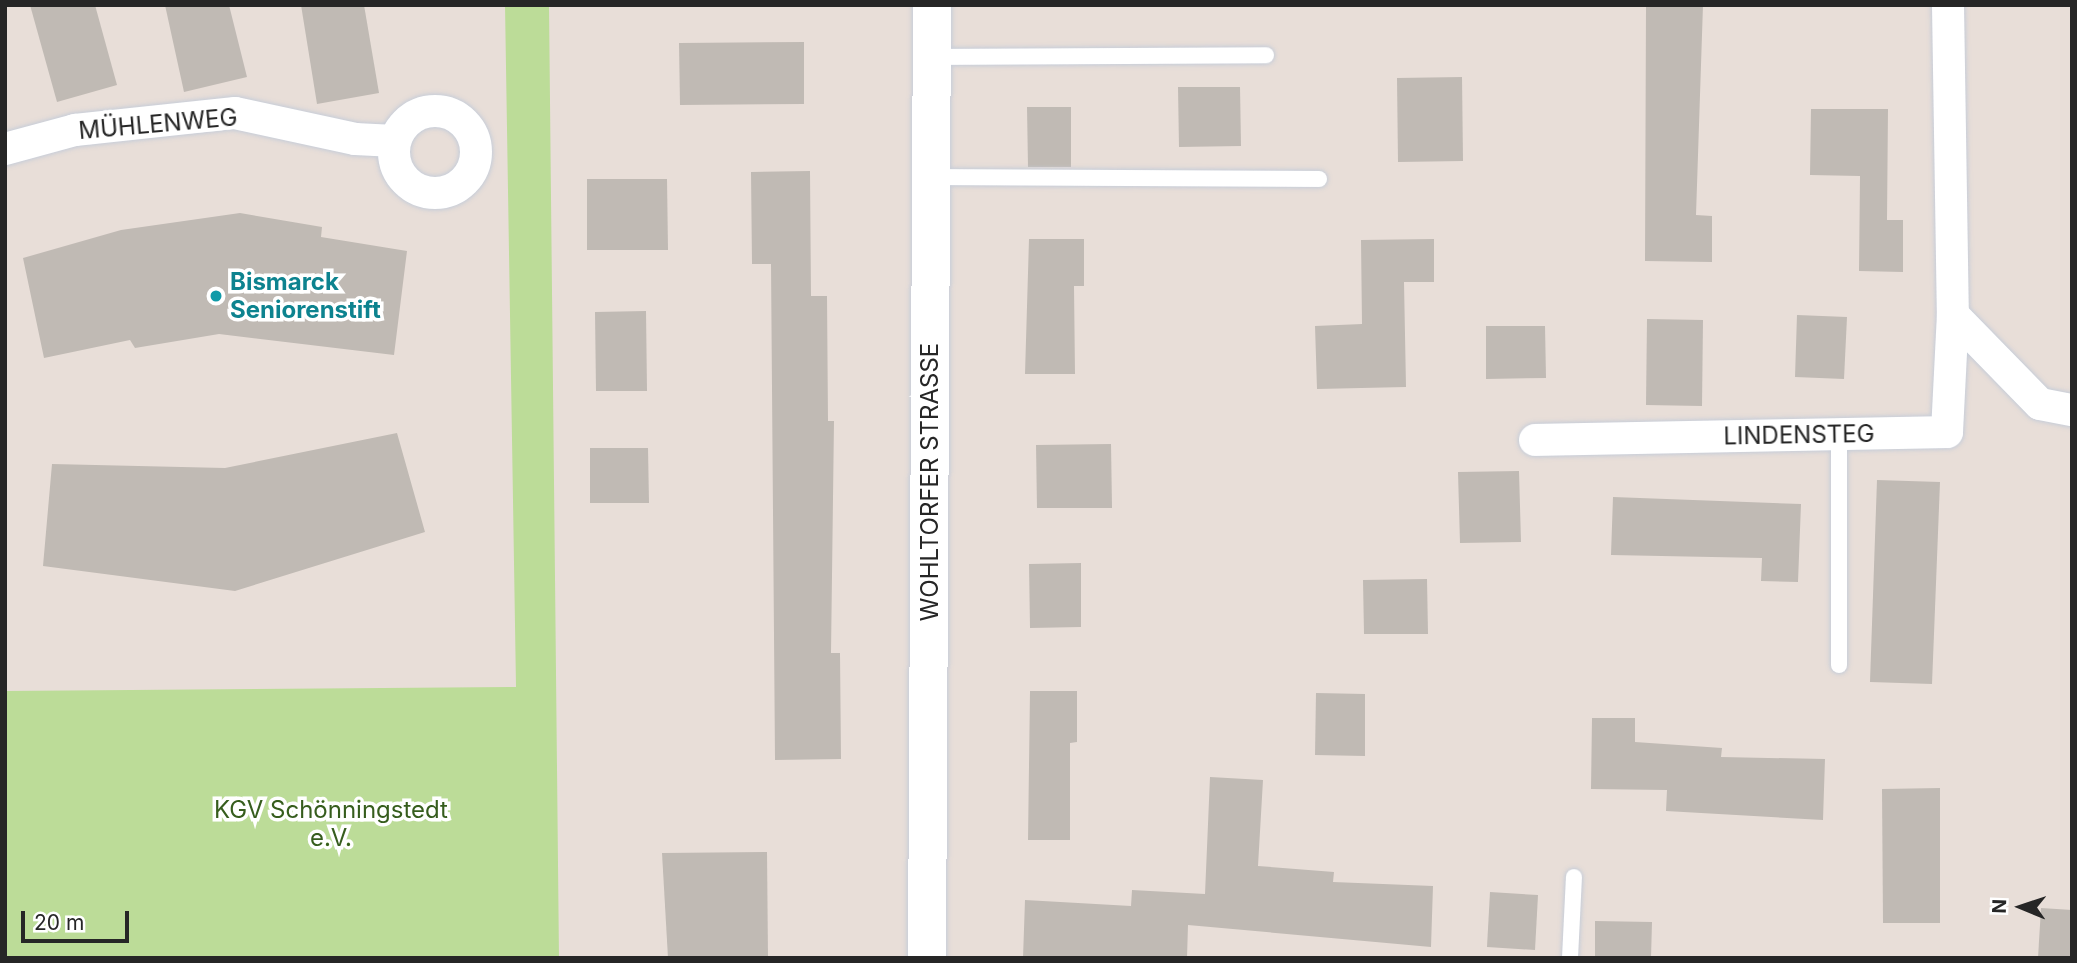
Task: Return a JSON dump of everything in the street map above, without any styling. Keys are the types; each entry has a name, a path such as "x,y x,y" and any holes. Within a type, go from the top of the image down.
{"street":[{"name":"WOHLTORFER STRASSE","path":"926,958 932,5"},
{"path":"1948,5 1953,315 2040,404 2072,410"},
{"name":"MÜHLENWEG","path":"5,149 75,130 235,113 355,139 395,141"},
{"name":"LINDENSTEG","path":"1535,440 1947,432 1953,315"}],"lane":[{"path":"932,57 1266,55"},
{"path":"931,177 1319,179"},
{"path":"1839,434 1839,665"},
{"path":"1570,958 1574,877"}],"green space":[{"name":"KGV Schönningstedt e.V.","path":"505,5 549,5 559,958 5,958 5,691 516,687"}],"building":[{"path":"30,5 95,5 117,85 57,102"},
{"path":"165,5 229,5 247,77 184,92"},
{"path":"301,5 364,5 379,93 317,104"},
{"path":"1646,5 1703,5 1696,215 1712,216 1712,262 1645,261"},
{"path":"804,42 804,104 680,105 679,43"},
{"path":"1462,77 1463,161 1398,162 1397,78"},
{"path":"1178,87 1240,87 1241,146 1179,147"},
{"path":"1027,107 1071,107 1071,167 1028,167"},
{"path":"1811,109 1888,109 1887,220 1903,220 1903,272 1859,271 1860,176 1810,175"},
{"path":"810,171 811,296 827,296 828,421 834,421 831,653 840,653 841,759 775,760 771,264 752,264 751,172"},
{"path":"587,179 667,179 668,250 587,250"},
{"name":"Bismarck Seniorenstift","path":"240,213 322,227 321,237 407,251 394,355 219,334 135,348 130,340 44,358 23,258 121,230"},
{"path":"1029,239 1084,239 1084,286 1074,286 1075,374 1025,374"},
{"path":"1434,239 1434,282 1404,282 1406,387 1317,389 1315,326 1362,324 1361,240"},
{"path":"646,311 647,391 596,391 595,312"},
{"path":"1797,315 1847,317 1844,379 1795,377"},
{"path":"1647,319 1703,320 1702,406 1646,405"},
{"path":"1486,326 1545,326 1546,378 1486,379"},
{"path":"397,433 425,532 235,591 43,566 52,464 225,468"},
{"path":"1111,444 1112,508 1037,508 1036,445"},
{"path":"590,448 648,448 649,503 590,503"},
{"path":"1519,471 1521,542 1460,543 1458,472"},
{"path":"1877,480 1940,482 1932,684 1870,682"},
{"path":"1613,497 1801,504 1798,582 1761,581 1762,558 1611,555"},
{"path":"1081,563 1081,627 1030,628 1029,564"},
{"path":"1427,579 1428,634 1364,634 1363,580"},
{"path":"1030,691 1077,691 1077,742 1070,743 1070,840 1028,840"},
{"path":"1316,693 1365,694 1365,756 1315,755"},
{"path":"1592,718 1635,718 1635,742 1722,748 1721,757 1825,759 1823,820 1666,811 1667,790 1591,789"},
{"path":"1210,777 1263,780 1258,866 1334,872 1333,882 1433,886 1431,947 1188,925 1187,958 1023,958 1025,900 1131,906 1132,890 1205,894"},
{"path":"1940,788 1940,923 1883,923 1882,789"},
{"path":"767,852 768,958 668,958 662,853"},
{"path":"1490,892 1538,895 1535,950 1487,947"},
{"path":"2041,908 2072,910 2072,958 2038,958"},
{"path":"1595,921 1652,922 1651,958 1595,958"}],"place":[{"name":"Bismarck Seniorenstift","path":"216,296"}]}
